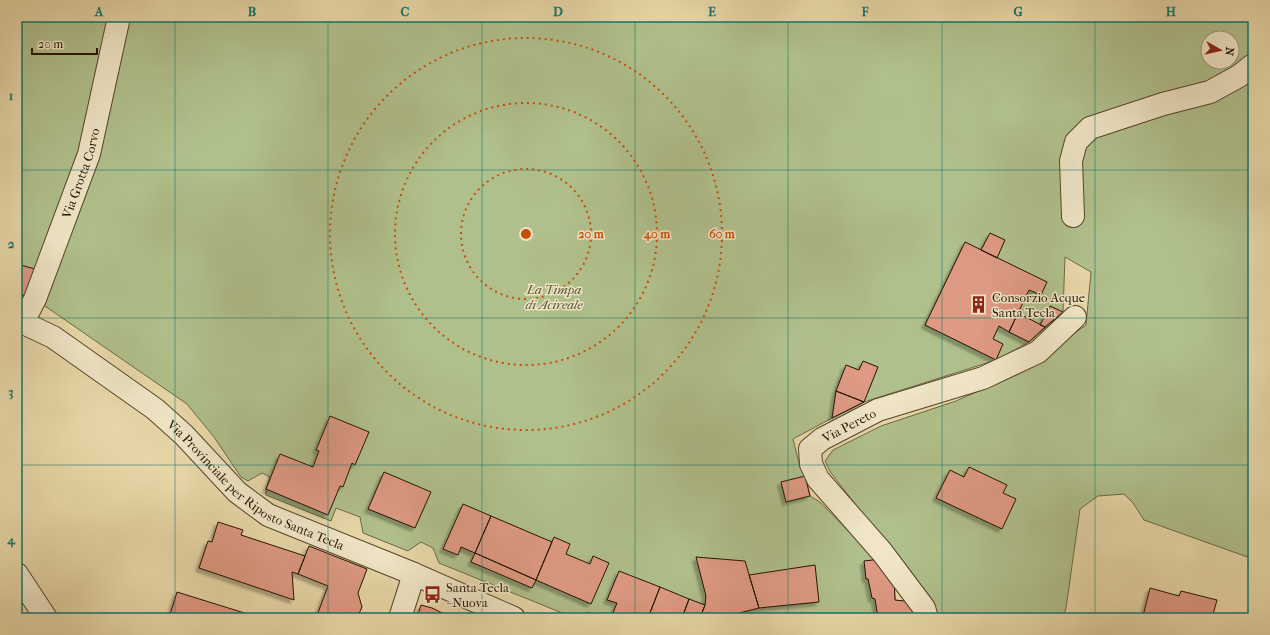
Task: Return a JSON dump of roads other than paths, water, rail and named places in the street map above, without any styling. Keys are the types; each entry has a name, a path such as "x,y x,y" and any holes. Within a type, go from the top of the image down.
{"street":[{"name":"Via Grotta Corvo","path":"20,321 35,299 89,154 119,17"},
{"path":"1073,216 1071,161 1076,142 1090,128 1164,104 1210,92 1238,76 1253,65"},
{"name":"Via Pereto","path":"927,618 924,608 882,552 818,479 811,464 810,449 822,439 878,410 983,378 1038,352 1075,317"},
{"name":"Via Provinciale per Riposto Santa Tecla","path":"20,321 53,337 155,409 184,435 237,492 268,514 414,574 514,618"},
{"path":"17,574 46,618"},
{"path":"400,618 414,574"}],"place":[{"name":"Consorzio Acque Santa Tecla","path":"979,304"},
{"name":"Santa Tecla - Nuova","path":"433,594"}],"park label":[{"name":"La Timpa di Acireale","path":"554,296"}]}
